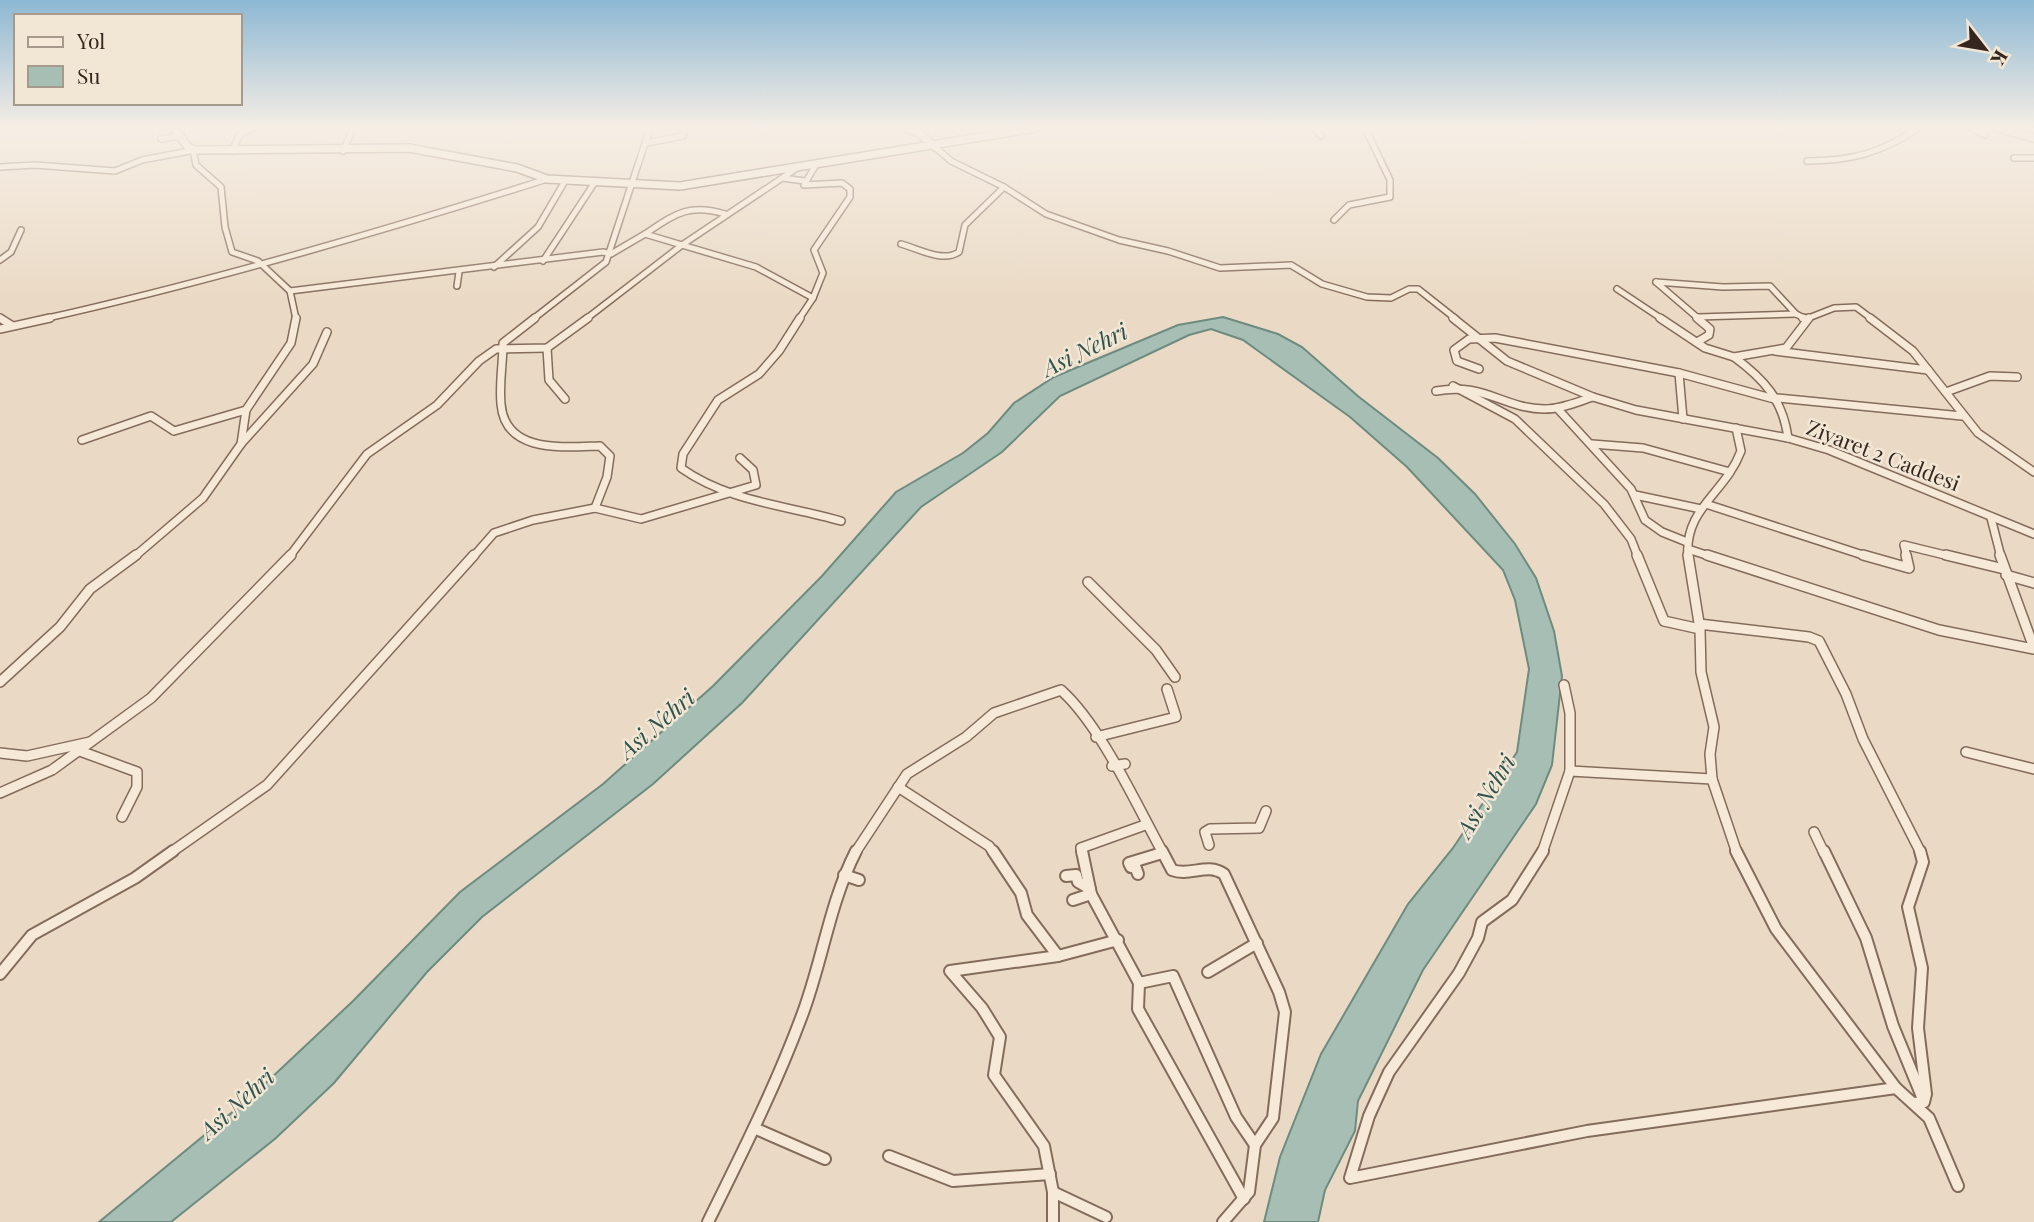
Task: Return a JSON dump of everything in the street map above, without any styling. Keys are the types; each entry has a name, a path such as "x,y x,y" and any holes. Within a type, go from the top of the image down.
{"street":[{"path":"219,185 232,252 262,264 290,291 298,314 291,343 246,410 241,444"},
{"path":"0,329 178,289 392,229 528,185"},
{"path":"494,267 538,227 563,185"},
{"path":"543,261 593,185"},
{"path":"611,254 609,247 631,185"},
{"path":"0,793 52,770 151,698 281,568 367,454 437,405 480,361 496,349 547,348 682,245 770,185"},
{"path":"841,521 731,495 693,479 681,468 683,454 718,400 749,382 779,351 813,298 823,273 814,250 833,228 838,212 850,197 850,190 844,185"},
{"path":"901,244 947,258 955,255 959,251 965,225 1004,187 1000,185"},
{"path":"1335,220 1349,205 1390,197 1392,192 1389,185"},
{"name":"Ziyaret 2 Caddesi","path":"1004,187 1046,214 1096,233 1168,251 1209,266 1238,269 1291,265 1322,284 1376,299 1391,298 1409,289 1418,289 1513,364 1593,397 1683,419 1788,438 1851,459 2034,534"},
{"path":"595,508 607,477 610,456 600,446 542,446 518,438 505,426 501,408 503,343 592,275 611,254 676,215 698,206 725,214"},
{"path":"0,260 11,252 21,230"},
{"path":"645,234 756,267 813,298"},
{"path":"290,291 318,285 348,285 611,254"},
{"path":"457,286 459,272"},
{"path":"1697,342 1709,335 1710,329 1656,282 1723,287 1770,286 1796,314"},
{"path":"1617,289 1709,350 1734,357 1755,373 1786,414 1788,438"},
{"path":"1734,357 1786,348 1807,318 1834,308 1856,307 1913,351 1962,416 1993,446 2034,472"},
{"path":"1698,317 1796,314 1807,318"},
{"path":"0,318 11,325"},
{"path":"0,682 60,627 90,589 146,548 203,498 241,444 277,400 309,371 318,359 327,332"},
{"path":"1479,369 1460,363 1454,354 1459,345 1476,337 1505,340 1679,373 1777,399 1962,416"},
{"path":"547,348 549,380 565,399"},
{"path":"1775,351 1850,363 1928,370"},
{"path":"1679,373 1683,419"},
{"path":"1946,393 1990,376 2017,377"},
{"path":"1436,391 1453,386 1480,389 1538,409 1558,408 1593,397"},
{"path":"1453,386 1515,419 1566,466 1620,522 1664,621 1699,627 1809,637 1819,641 1846,694 1863,739 1918,844 1922,868 1908,907 1922,968 1918,1028 1919,1102"},
{"path":"1558,408 1634,495 1641,513 1652,526 1687,545 1940,630 2034,648"},
{"path":"82,440 151,416 174,431 246,410"},
{"path":"1736,428 1741,451 1730,472 1691,523 1687,545 1699,627 1701,672 1714,727 1710,754 1712,779 1739,860 1776,929 1896,1088 1919,1102"},
{"path":"1592,444 1643,448 1730,472"},
{"path":"0,974 32,936 135,878 267,785 494,533 533,520 595,508 641,519 731,495 756,485 753,470 740,458"},
{"path":"1634,495 1703,507 1900,567 1909,568 1904,545 2005,572 2034,583"},
{"path":"1990,518 2005,572 2034,648"},
{"path":"1088,582 1156,650 1175,677"},
{"path":"1564,685 1570,713 1570,771 1544,850 1512,900 1482,922 1481,932 1459,971 1395,1060 1366,1120 1350,1178 1587,1131 1896,1088"},
{"path":"1096,737 1176,717 1167,689"},
{"path":"710,1222 802,1017 844,874 866,833 907,774 966,737 994,713 1057,690 1070,695 1145,825 1178,874 1207,867 1221,870 1279,992 1284,1012 1273,1118 1255,1145 1249,1192 1223,1222"},
{"path":"0,753 27,756 92,742"},
{"path":"80,751 136,772 137,787 122,817"},
{"path":"1966,752 2034,769"},
{"path":"1112,766 1125,764"},
{"path":"1570,771 1712,779"},
{"path":"898,788 989,846 1021,893 1027,915 1058,956"},
{"path":"1209,845 1205,832 1210,829 1259,828 1266,811"},
{"path":"1145,825 1081,848 1090,891 1139,983 1138,1009 1244,1199"},
{"path":"1814,832 1866,938 1919,1102 1929,1118 1958,1186"},
{"path":"1138,874 1135,866 1130,867 1129,863 1162,853"},
{"path":"844,874 859,880"},
{"path":"1066,876 1076,875 1078,882 1090,891"},
{"path":"1073,900 1090,891"},
{"path":"1053,1222 1053,1192 1044,1146 1028,1120 997,1083 995,1060 1000,1037 950,971 1058,956 1118,940"},
{"path":"1208,972 1257,943"},
{"path":"1139,983 1173,976 1236,1117 1255,1145"},
{"path":"754,1128 825,1159"},
{"path":"888,1156 953,1181 1050,1174"},
{"path":"1053,1192 1106,1217"}],"water":[{"path":"1223,317 1278,334 1302,347 1359,397 1438,458 1475,494 1515,544 1536,578 1554,631 1562,676 1552,765 1536,804 1423,970 1358,1101 1355,1131 1325,1190 1318,1222 1264,1222 1280,1157 1321,1054 1408,904 1453,848 1517,752 1529,669 1515,600 1503,570 1407,467 1350,417 1243,340 1211,329 1189,335 1060,396 1002,452 921,507 742,703 653,784 482,917 427,972 334,1083 276,1138 171,1222 99,1222 253,1095 353,1001 460,892 603,784 713,686 822,576 896,492 963,453 988,433 1014,403 1054,377 1178,325"}],"water label":[{"name":"Asi Nehri","path":"1085,350"},
{"name":"Asi Nehri","path":"657,724"},
{"name":"Asi Nehri","path":"1486,796"},
{"name":"Asi Nehri","path":"237,1104"}]}
